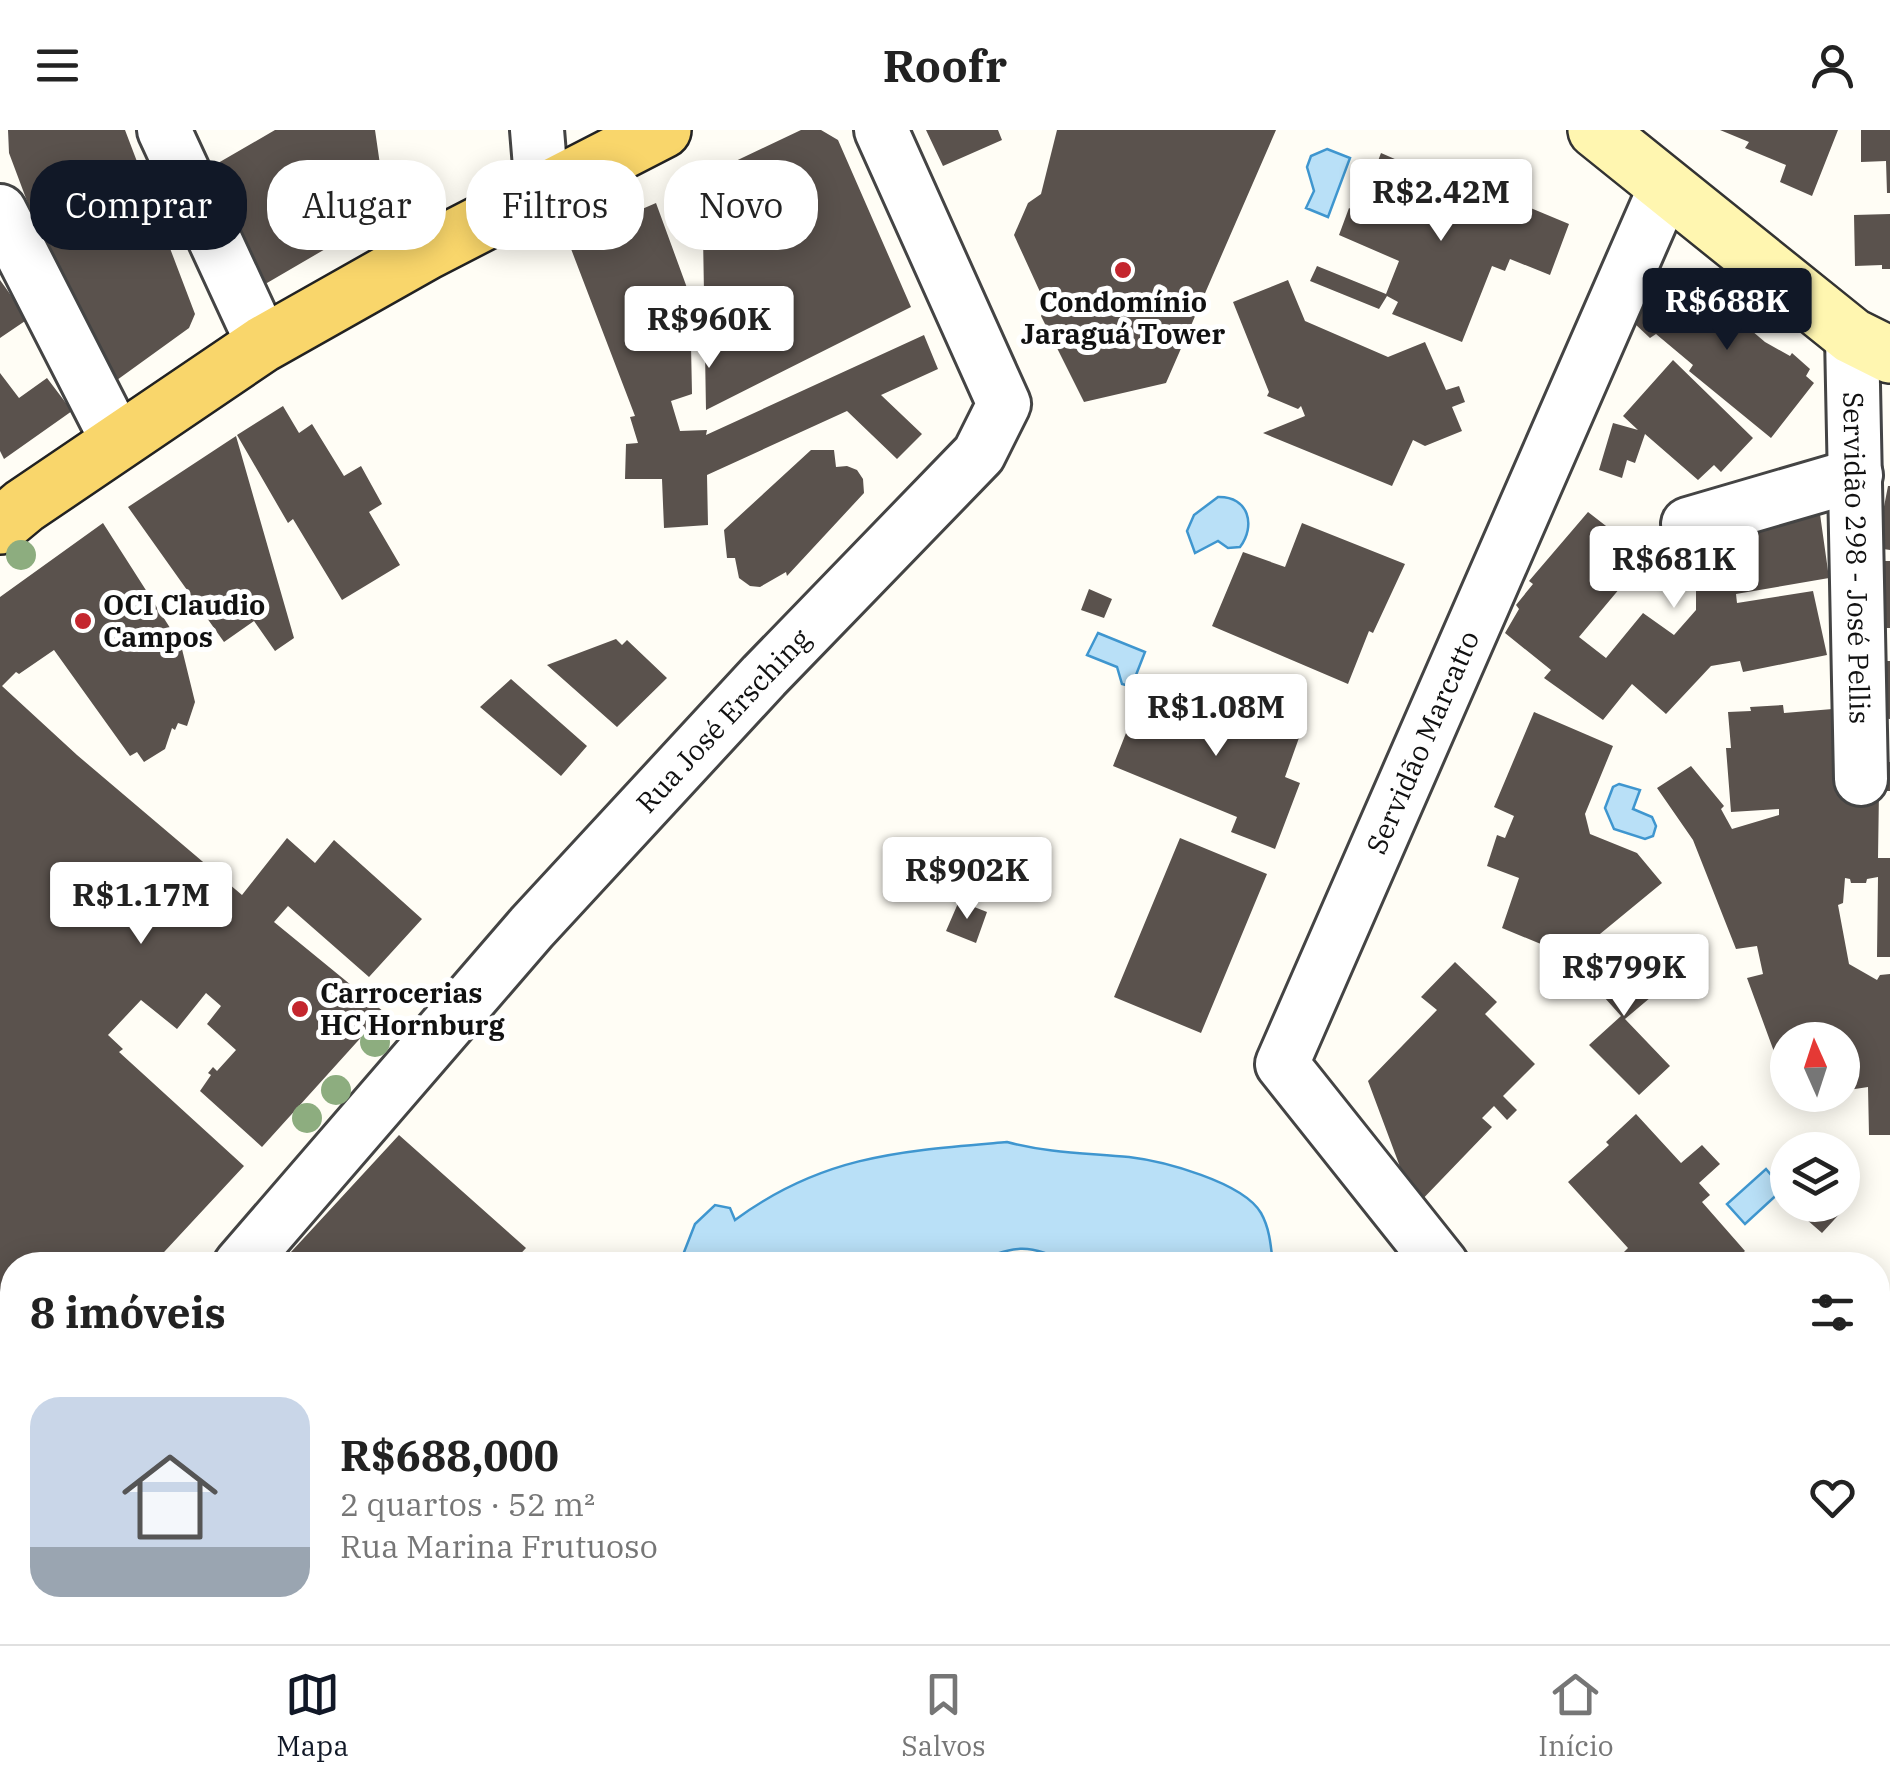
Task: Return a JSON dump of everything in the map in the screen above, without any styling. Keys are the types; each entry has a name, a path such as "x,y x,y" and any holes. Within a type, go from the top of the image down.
{"main road":[{"path":"604,160 664,130"},
{"path":"0,526 263,344 466,233"}],"street":[{"path":"164,130 263,344"},
{"path":"537,130 539,160"},
{"name":"Rua José Ersching","path":"251,1252 532,927 764,676 980,454 1004,404 880,130"},
{"path":"1596,130 1871,346"},
{"name":"Servidão Marcatto","path":"1432,1252 1282,1064 1665,188"},
{"path":"0,211 118,442"},
{"name":"Servidão 298 - José Pellis","path":"1861,778 1856,475 1871,346"},
{"path":"1688,524 1856,475"}],"water":[{"path":"1327,149 1350,158 1328,217 1306,208 1314,191 1307,167 1311,156"},
{"path":"1218,497 1237,501 1243,507 1248,522 1245,539 1240,547 1228,548 1218,541 1195,553 1187,531 1194,515"},
{"path":"1098,633 1145,652 1133,687 1122,684 1117,667 1087,655"},
{"path":"1619,784 1640,790 1633,809 1652,817 1656,826 1653,836 1645,839 1614,829 1605,808 1613,787"},
{"path":"1007,1142 1053,1151 1144,1159 1181,1168 1220,1183 1252,1202 1261,1213 1271,1252 684,1252 695,1224 715,1205 730,1208 735,1220 768,1198 832,1169 933,1149"},
{"path":"1766,1169 1770,1174 1770,1201 1745,1224 1727,1204"}],"building":[{"path":"8,130 125,130 136,160 30,160 30,209 9,153"},
{"path":"275,130 375,130 379,160 267,160 267,250 324,250 267,283 249,278 238,250 247,250 247,160 223,160"},
{"path":"801,130 821,130 838,140 911,307 706,410 703,250 818,250 818,160 738,160"},
{"path":"926,130 998,130 1002,140 943,166"},
{"name":"Condomínio Jaraguá Tower","path":"1057,130 1276,130 1166,383 1084,402 1041,316 1046,305 1014,235 1028,203 1041,194"},
{"path":"1720,130 1838,130 1812,196 1780,182 1786,165 1745,148 1749,142"},
{"path":"1861,130 1890,130 1890,193 1886,161 1861,162"},
{"path":"1381,153 1457,186 1459,178 1569,224 1550,275 1510,259 1505,271 1492,266 1462,342 1392,314 1398,302 1387,296 1379,309 1310,281 1317,266 1386,294 1399,261 1339,235 1349,208 1358,213"},
{"path":"656,203 664,225 664,250 673,250 690,296 692,394 671,401 680,431 707,430 706,435 924,335 938,369 881,395 922,434 897,459 847,411 707,475 708,525 664,528 662,479 625,479 626,444 638,443 630,417 635,416 571,250 644,250 644,208"},
{"path":"1890,214 1890,269 1882,269 1882,265 1855,266 1854,215"},
{"path":"45,250 171,250 195,314 189,328 99,393"},
{"path":"1656,274 1694,305 1698,313 1707,302 1701,298 1713,281 1753,311 1745,325 1765,342 1790,356 1792,353 1810,369 1806,376 1814,383 1771,438 1689,371 1693,365 1656,334 1650,338 1634,323"},
{"path":"0,280 28,319 0,338"},
{"path":"1288,280 1305,321 1388,357 1425,342 1446,390 1459,386 1465,402 1452,407 1462,431 1425,446 1413,440 1392,486 1263,433 1305,416 1301,406 1298,409 1267,396 1269,392 1233,302"},
{"path":"1673,360 1753,438 1721,472 1714,465 1698,480 1645,434 1635,463 1627,460 1622,478 1599,470 1613,423 1638,430 1623,416"},
{"path":"0,373 19,398 47,378 72,411 4,459 0,451"},
{"path":"283,406 299,433 312,424 344,476 361,466 382,504 369,512 400,565 342,600 293,519 288,523 237,435"},
{"path":"236,436 294,638 275,651 254,621 224,642 128,507"},
{"path":"811,450 834,450 836,467 857,470 863,479 864,493 787,576 786,572 760,587 750,586 739,578 735,558 727,558 724,530"},
{"path":"1890,486 1890,550 1876,548"},
{"path":"1819,507 1829,578 1736,594 1737,603 1813,591 1827,655 1743,672 1740,661 1711,666 1666,714 1632,684 1603,720 1544,678 1551,670 1505,633 1519,609 1516,605 1533,584 1529,581 1588,512 1646,557 1579,637 1606,658 1643,613 1674,635 1696,610 1696,589 1718,586 1711,527"},
{"name":"Carrocerias HC Hornburg","path":"103,523 181,645 195,702 187,726 178,723 175,730 172,728 165,749 144,762 137,752 130,756 54,650 19,674 16,672 2,686 242,895 287,838 315,863 334,840 422,919 369,977 288,906 274,922 384,1012 262,1147 200,1091 213,1067 217,1071 236,1050 207,1024 221,1006 206,993 177,1029 141,1000 108,1035 123,1049 119,1052 244,1166 164,1252 0,1252 0,597"},
{"path":"1302,523 1405,564 1373,633 1369,631 1348,684 1212,626 1243,552 1285,567"},
{"path":"1873,561 1890,561 1890,628 1875,628"},
{"path":"1089,589 1112,599 1104,618 1081,610"},
{"path":"616,639 622,645 627,640 667,678 617,727 547,665"},
{"path":"1876,661 1890,661 1890,719 1878,718"},
{"path":"511,679 587,746 561,776 480,707"},
{"path":"1155,682 1216,707 1209,723 1220,728 1222,725 1241,733 1253,700 1305,721 1285,777 1300,783 1275,849 1231,832 1237,817 1113,766 1141,695 1148,699"},
{"path":"1783,705 1784,713 1845,708 1878,762 1890,762 1890,791 1879,791 1878,858 1890,858 1890,957 1877,957 1878,877 1867,879 1866,883 1851,883 1845,878 1843,903 1838,905 1849,964 1877,980 1880,975 1890,974 1890,1135 1869,1135 1868,1087 1860,1088 1860,1022 1770,1022 1770,1041 1747,978 1763,974 1757,946 1736,949 1693,840 1657,788 1691,766 1724,806 1721,809 1732,829 1779,815 1779,809 1731,812 1726,748 1731,748 1728,712 1751,711 1750,707"},
{"path":"1534,712 1613,746 1585,814 1590,834 1637,853 1662,883 1572,957 1502,928 1519,878 1487,866 1497,835 1505,838 1514,816 1494,807"},
{"path":"1180,838 1267,874 1201,1033 1114,997"},
{"path":"959,901 987,912 976,943 946,931"},
{"path":"1611,941 1657,992 1625,1019 1670,1066 1639,1095 1589,1045 1621,1016 1579,969"},
{"path":"1455,962 1497,1002 1485,1014 1535,1064 1503,1096 1517,1110 1507,1120 1494,1106 1482,1118 1492,1127 1415,1207 1368,1081 1437,1010 1421,997"},
{"path":"1636,1114 1681,1163 1702,1145 1720,1164 1699,1183 1710,1195 1702,1202 1745,1251 1624,1252 1628,1248 1568,1182 1609,1145 1606,1142"},
{"path":"399,1135 526,1248 522,1252 291,1252"},
{"path":"1809,1222 1832,1222 1822,1233"}],"place":[{"name":"Condomínio Jaraguá Tower","path":"1123,270"},
{"name":"OCI Claudio Campos","path":"83,621"},
{"name":"Carrocerias HC Hornburg","path":"300,1009"}]}
